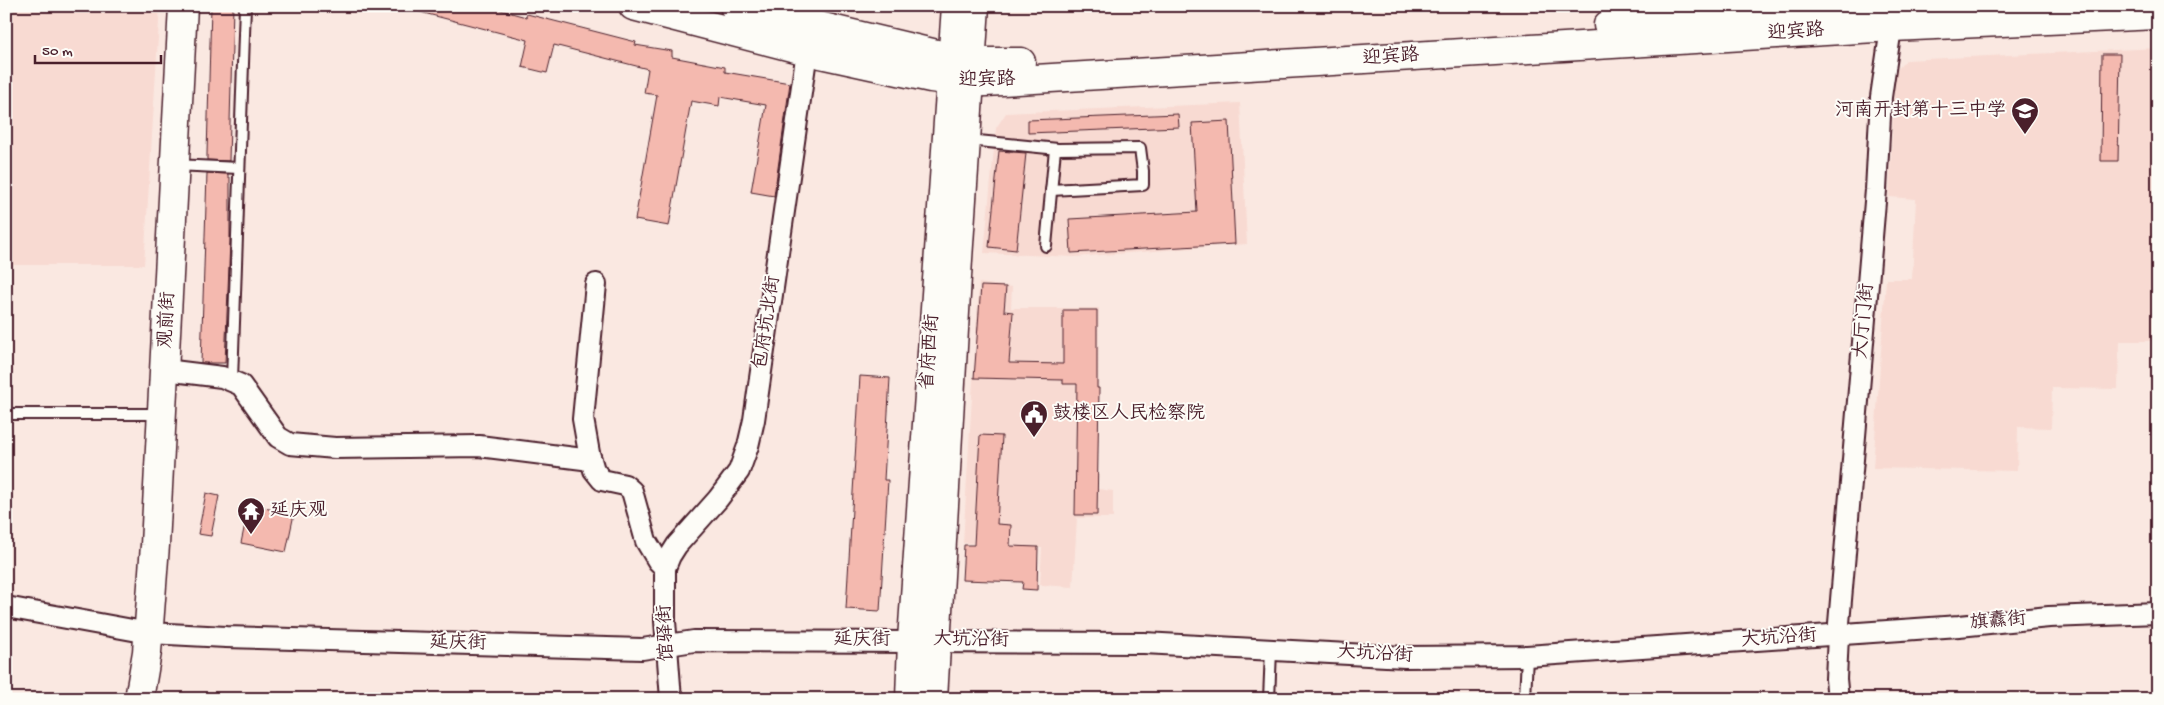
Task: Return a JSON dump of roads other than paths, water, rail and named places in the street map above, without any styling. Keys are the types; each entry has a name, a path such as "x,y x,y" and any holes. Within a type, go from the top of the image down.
{"street":[{"name":"观前街","path":"139,699 149,633 184,6"},
{"name":"迎宾路","path":"633,6 807,51 960,71 1897,12 2158,15"},
{"name":"迎宾路","path":"734,6 960,71"},
{"name":"省府西街","path":"910,699 924,640 966,140 956,6"},
{"name":"省府西街","path":"933,699 924,640 960,71 976,6"},
{"name":"大厅门街","path":"1838,699 1836,679 1838,635 1876,190 1881,97 1897,12"},
{"name":"包府坑北街","path":"665,568 670,556 678,545 718,499 739,471 748,446 754,420 807,51"},
{"path":"596,284 583,419 591,460 594,470 602,480 626,485 632,491 646,540 658,561 665,568"},
{"path":"165,370 222,376 241,385 278,437 290,444 335,448 479,446 591,460"},
{"name":"馆驿街","path":"665,568 667,645 671,699"},
{"name":"延庆街","path":"6,607 149,633 265,638 633,649 694,641 924,640"},
{"name":"旗纛街","path":"1838,635 2049,617 2158,612"},
{"name":"大坑沿街","path":"924,640 1144,643 1405,657 1526,656 1838,635"}],"lane":[{"path":"232,380 245,6"},
{"path":"966,140 1055,149 1140,148 1143,185 1052,190"},
{"path":"1046,246 1055,149"},
{"path":"175,165 239,168"},
{"path":"6,414 162,414"},
{"path":"1269,699 1271,650"},
{"path":"1525,699 1526,656"}],"place":[{"name":"河南开封第十三中学","path":"2025,135"},
{"name":"鼓楼区人民检察院","path":"1034,438"},
{"name":"延庆观","path":"251,535"}]}
